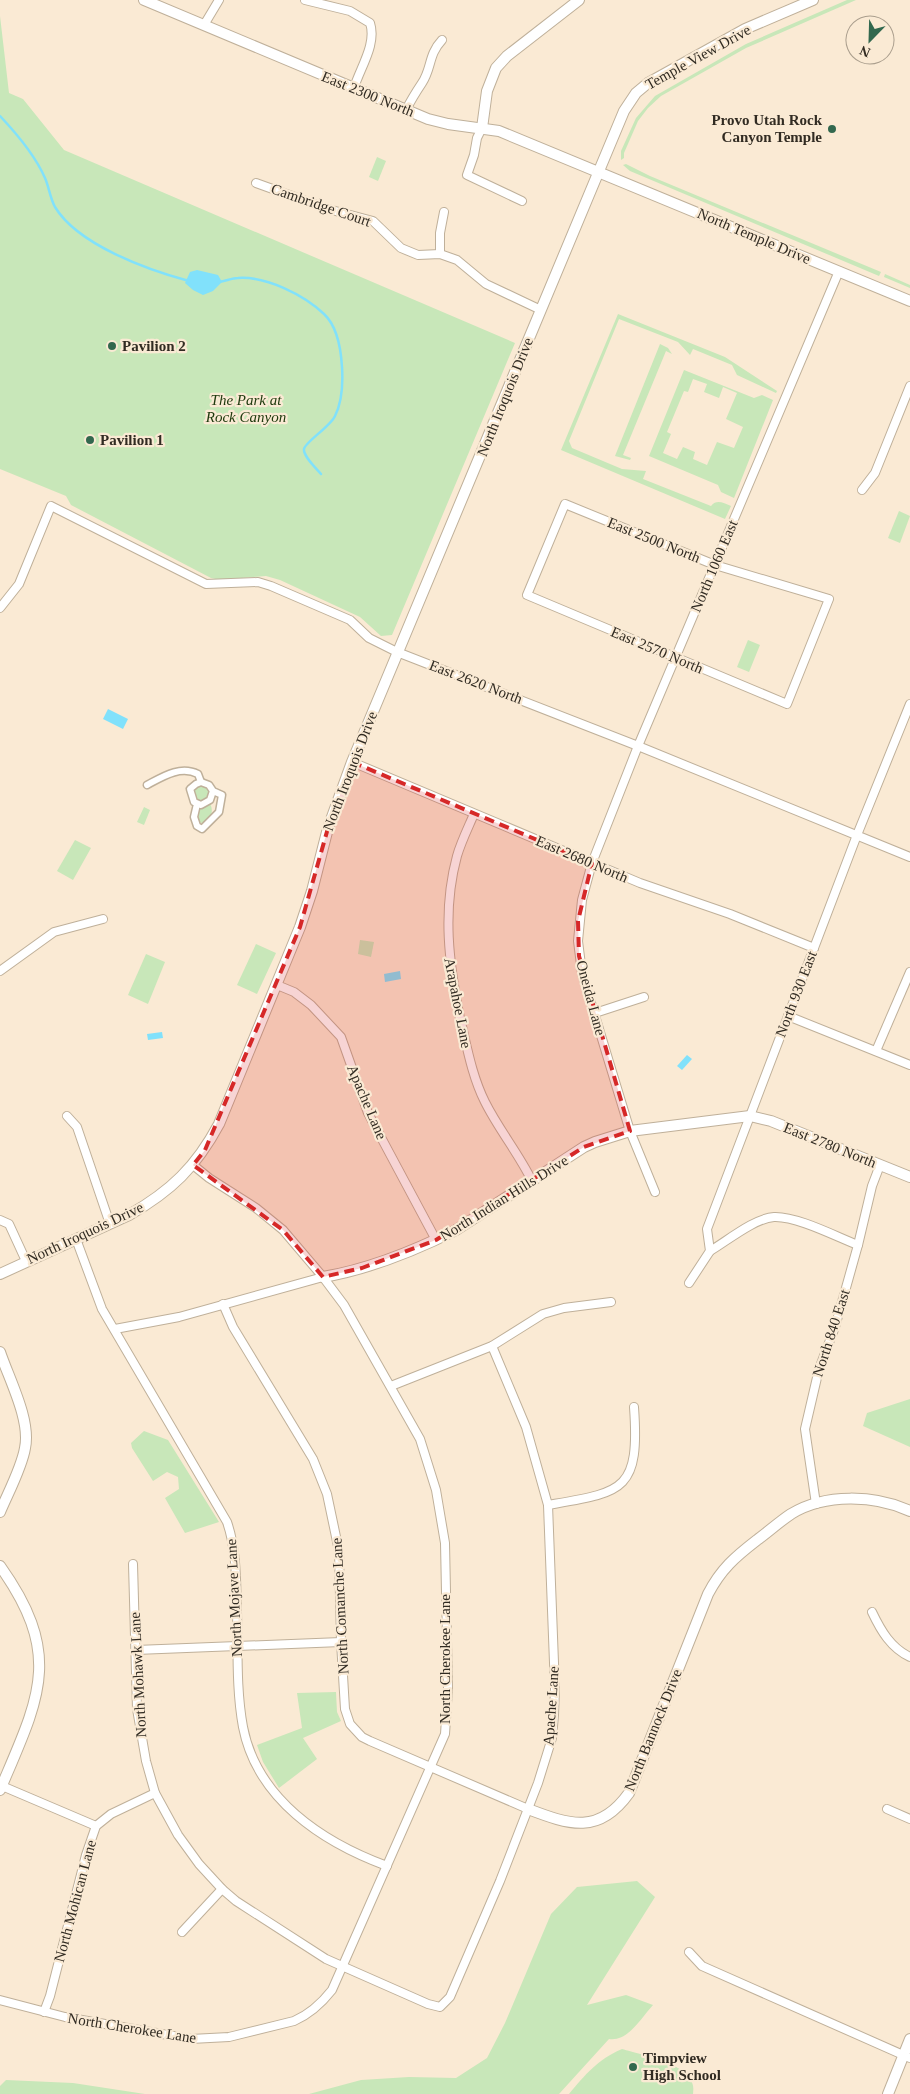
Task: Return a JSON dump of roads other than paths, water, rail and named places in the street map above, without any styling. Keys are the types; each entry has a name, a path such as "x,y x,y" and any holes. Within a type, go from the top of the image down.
{"street":[{"name":"East 2300 North","path":"144,0 406,110 448,124 499,131 598,171"},
{"path":"204,25 219,0"},
{"path":"305,0 350,11 370,23 373,31 371,42 354,88"},
{"path":"522,201 467,175 474,155 477,138 482,128 487,91 496,68 507,56 580,0"},
{"name":"Temple View Drive","path":"598,171 624,111 640,88 745,29 813,0"},
{"path":"406,110 423,82 433,52 442,40"},
{"name":"North Temple Drive","path":"598,171 910,301"},
{"name":"North Iroquois Drive","path":"0,1274 143,1207 169,1188 194,1165 205,1150 219,1124 300,927 312,891 328,828 352,762 397,652 452,527 598,171"},
{"name":"Cambridge Court","path":"256,183 328,209 373,221 401,248 418,255 440,254 457,260 486,284 501,293 541,310"},
{"path":"440,254 440,233 444,212"},
{"name":"North 1060 East","path":"592,863 638,746 839,271"},
{"path":"862,490 875,473 910,386"},
{"name":"East 2500 North","path":"527,596 565,504 715,565 829,599 788,704"},
{"name":"East 2620 North","path":"0,608 19,584 51,506 168,563 191,578 206,584 258,582 271,586 350,620 369,638 397,652 638,746 910,857"},
{"name":"East 2570 North","path":"527,596 788,704"},
{"name":"North 930 East","path":"710,1251 707,1229 857,835 910,704"},
{"name":"East 2680 North","path":"352,762 640,883 730,914 814,948"},
{"path":"147,786 166,775 183,771 198,774 201,782"},
{"path":"197,804 194,817 197,826 202,829 222,807 222,795 213,791 209,785 201,782 190,789 191,797 197,804 205,804 210,800 213,791"},
{"name":"Arapahoe Lane","path":"474,814 457,855 450,893 448,940 452,978 469,1058 480,1092 532,1181"},
{"name":"Oneida Lane","path":"592,863 582,900 578,941 582,973 630,1131 655,1192"},
{"path":"0,971 54,932 103,919"},
{"path":"876,1052 910,972"},
{"name":"Apache Lane","path":"277,985 294,992 311,1005 341,1037 368,1113 436,1240"},
{"path":"595,1013 644,997"},
{"path":"788,1016 910,1065"},
{"path":"67,1116 77,1127 110,1224"},
{"name":"North Indian Hills Drive","path":"115,1329 179,1317 362,1268 412,1251 456,1230 584,1147 630,1131 750,1116"},
{"name":"East 2780 North","path":"750,1116 771,1121 910,1177"},
{"name":"North Cherokee Lane","path":"0,2000 44,2012 192,2039 229,2037 304,2017 325,1999 343,1966 445,1734 448,1689 445,1543 429,1463 420,1438 344,1305 323,1277 283,1230 256,1208 209,1178 194,1165"},
{"name":"North 840 East","path":"816,1504 805,1429 819,1369 835,1327 858,1246 872,1186 880,1165"},
{"path":"689,1283 710,1251 745,1229 774,1217 794,1219 858,1246"},
{"path":"0,1220 10,1224 26,1261"},
{"name":"North Mojave Lane","path":"76,1239 102,1310 115,1329 227,1522 235,1553 238,1677 243,1728 255,1764 270,1789 289,1810 312,1828 368,1859 387,1866"},
{"path":"391,1386 492,1346 543,1314 572,1306 611,1302"},
{"name":"North Comanche Lane","path":"222,1304 233,1327 313,1460 327,1494 339,1551 345,1708 350,1724 362,1737 430,1766"},
{"name":"Apache Lane","path":"343,1966 428,2004 440,2007 450,1997 547,1759 552,1738 556,1688 548,1505 526,1427 492,1346"},
{"path":"0,1352 24,1420 26,1440 22,1458 0,1512"},
{"path":"548,1505 599,1496 612,1491 626,1478 634,1458 636,1431 634,1408"},
{"name":"North Bannock Drive","path":"430,1766 556,1820 580,1824 597,1821 616,1810 629,1793 687,1647 718,1576 733,1559 791,1514 816,1504 848,1500 878,1500 910,1511"},
{"name":"North Mohawk Lane","path":"133,1564 140,1734 155,1793 178,1835 199,1864 222,1889 236,1901 326,1959 343,1966"},
{"path":"0,1566 32,1622 40,1662 39,1679 32,1710 1,1788 96,1826"},
{"path":"872,1612 882,1633 900,1652 910,1657"},
{"path":"136,1650 341,1642"},
{"name":"North Mohican Lane","path":"44,2012 50,1996 86,1854 96,1826 111,1814 155,1793"},
{"path":"887,1809 910,1819"},
{"path":"182,1932 222,1889"},
{"path":"689,1952 702,1966 907,2057"},
{"path":"888,2094 907,2057 910,2039"}],"water":[{"path":"197,270 218,275 222,282 213,291 203,295 185,283 190,272"},
{"path":"108,709 128,719 123,729 103,719"},
{"path":"400,971 401,979 385,982 384,974"},
{"path":"162,1032 163,1038 148,1040 147,1034"},
{"path":"687,1055 692,1059 682,1070 677,1066"}],"waterway":[{"path":"0,116 31,153 45,178 55,207 66,221 80,233 115,254 154,270 189,281"},
{"path":"219,282 236,278 249,278 284,288 316,307 333,325 340,346 342,360 341,399 335,416 304,449 308,458 321,474"}],"place":[{"name":"Provo Utah Rock Canyon Temple","path":"832,129"},
{"name":"Pavilion 2","path":"112,346"},
{"name":"Pavilion 1","path":"90,440"},
{"name":"Timpview High School","path":"633,2067"}],"park label":[{"name":"The Park at Rock Canyon","path":"246,408"}]}
